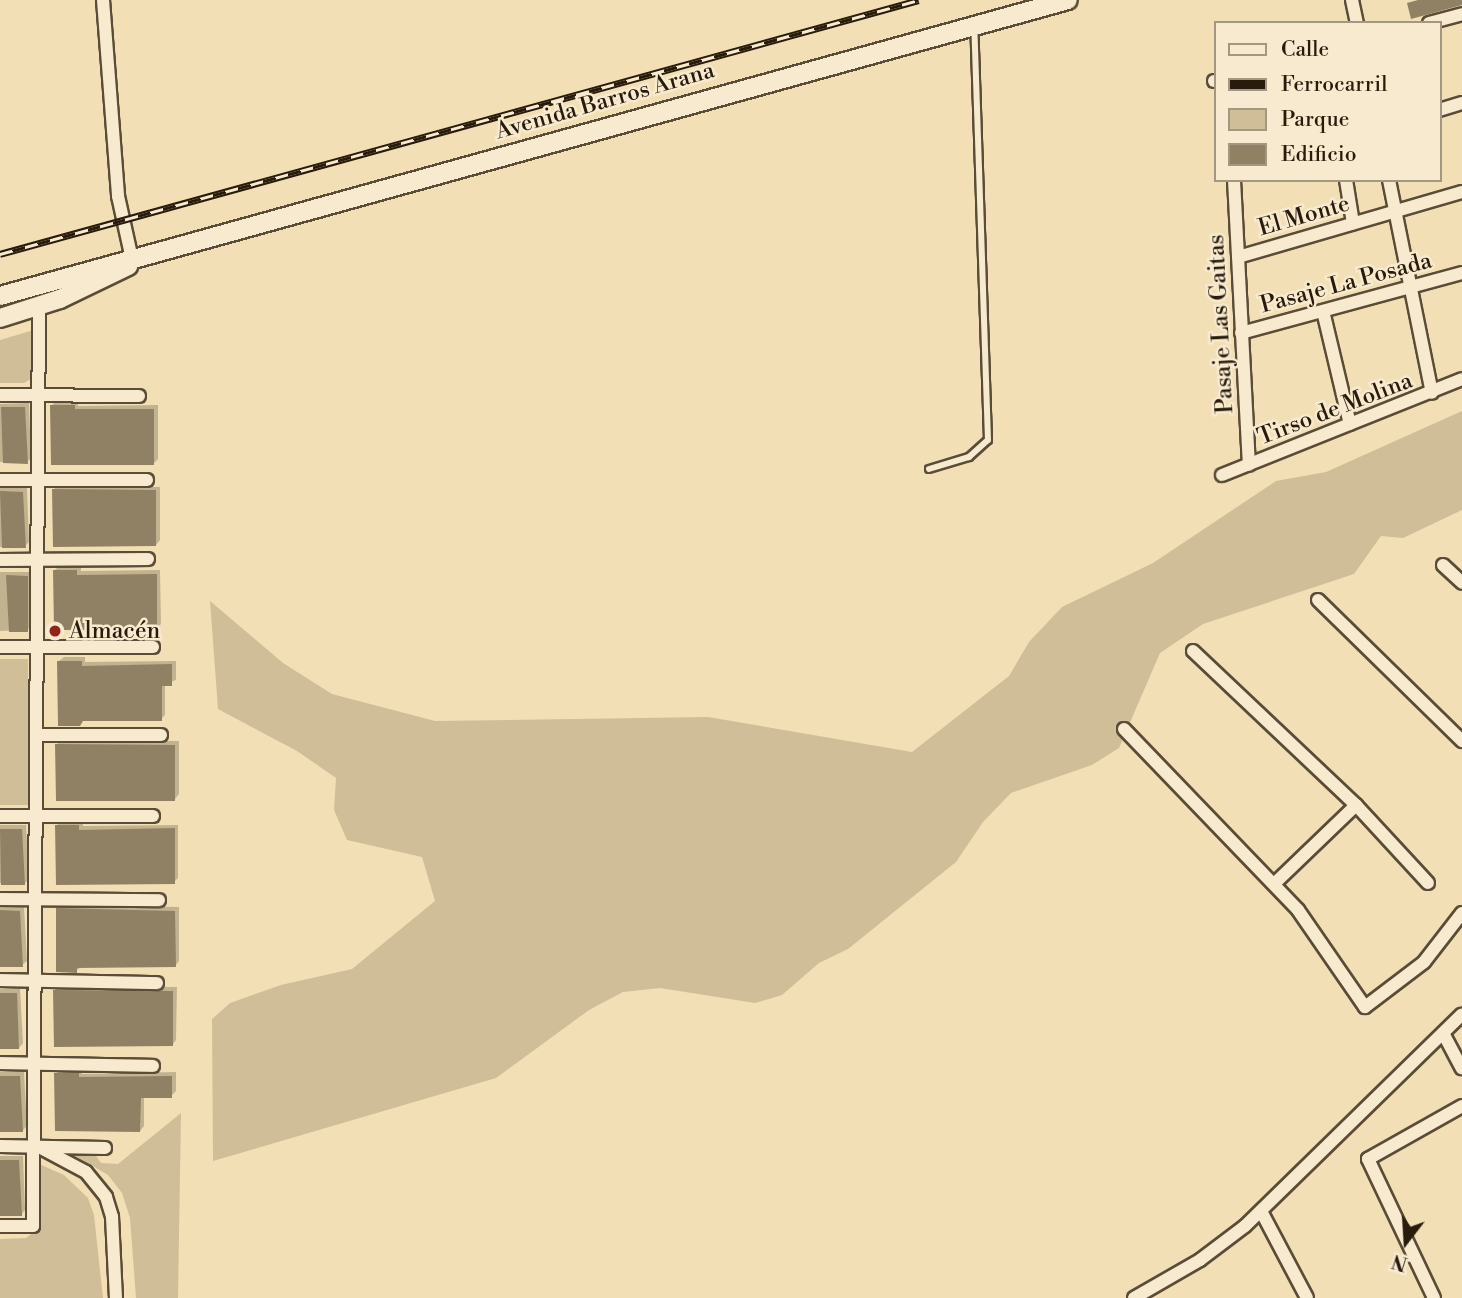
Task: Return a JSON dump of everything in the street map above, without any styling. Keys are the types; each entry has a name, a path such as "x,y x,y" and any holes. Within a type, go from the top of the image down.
{"main road":[{"name":"Avenida Barros Arana","path":"0,296 1068,0"},
{"name":"Avenida Barros Arana","path":"0,318 39,307 102,281 156,252"},
{"path":"39,307 54,281"}],"street":[{"path":"103,0 118,196 132,259"},
{"path":"1352,0 1357,21"},
{"path":"1436,21 1462,14"},
{"path":"1441,109 1462,103"},
{"name":"Pasaje Las Gaitas","path":"1234,182 1249,465"},
{"path":"1346,182 1353,223"},
{"path":"1389,182 1432,393"},
{"name":"El Monte","path":"1238,257 1462,192"},
{"name":"Pasaje La Posada","path":"1241,333 1413,289 1462,273"},
{"path":"0,1226 33,1226 36,1147 34,1063 39,307"},
{"path":"1323,311 1350,424"},
{"name":"Tirso de Molina","path":"1222,475 1462,379"},
{"path":"0,395 139,396"},
{"path":"0,480 147,480"},
{"path":"0,560 148,559"},
{"path":"1443,565 1462,583"},
{"path":"1318,600 1462,741"},
{"path":"0,647 153,647"},
{"path":"1193,651 1356,805 1429,883"},
{"path":"1124,729 1274,884 1311,927 1365,1007 1424,962 1462,914"},
{"path":"36,735 160,735"},
{"path":"1274,884 1356,805"},
{"path":"0,816 153,816"},
{"path":"0,899 159,900"},
{"path":"0,980 157,983"},
{"path":"1134,1298 1200,1261 1261,1211 1462,1014"},
{"path":"1443,1033 1462,1068"},
{"path":"0,1063 153,1066"},
{"path":"1434,1298 1368,1159 1462,1107"},
{"path":"0,1146 106,1148"},
{"path":"36,1147 86,1172 106,1197 112,1217 116,1298"},
{"path":"1261,1211 1307,1298"}],"lane":[{"path":"929,469 969,457 988,440 974,24"}],"green space":[{"path":"37,329 34,377 24,383 0,383 0,340"},
{"path":"1462,411 1462,510 1403,538 1381,536 1354,574 1203,624 1160,653 1119,748 1092,765 1011,793 983,822 956,862 848,949 819,963 782,995 755,1003 660,988 623,992 589,1010 496,1078 213,1161 212,1019 230,1003 281,985 352,969 435,901 422,857 347,840 334,810 336,778 297,751 218,709 210,601 283,663 332,694 435,721 708,717 912,752 1009,676 1029,642 1062,607 1153,563 1276,481 1326,472"},
{"path":"0,659 28,659 28,805 0,805"},
{"path":"181,1113 178,1298 136,1298 130,1218 122,1193 108,1175 69,1152 94,1153 101,1163 118,1164"},
{"path":"39,1164 64,1175 88,1198 94,1215 103,1298 0,1298 0,1239 26,1238 35,1231"}],"building":[{"path":"1418,0 1462,0 1462,5 1411,19 1407,3"},
{"path":"50,405 75,405 75,409 154,409 154,465 51,465"},
{"path":"1,407 25,407 28,464 3,463"},
{"path":"52,489 156,490 156,546 53,547"},
{"path":"0,491 23,492 26,548 2,548"},
{"path":"53,570 77,570 77,575 157,574 157,630 54,630"},
{"path":"6,575 28,576 28,632 9,632"},
{"path":"57,661 82,661 82,666 172,664 172,686 162,686 162,721 83,721 80,726 58,726"},
{"path":"55,744 175,745 175,801 56,801"},
{"path":"55,825 79,825 79,830 175,828 175,884 56,885"},
{"path":"0,829 22,829 25,885 1,885"},
{"path":"56,908 175,911 176,967 77,968 77,973 56,972"},
{"path":"0,910 20,911 23,967 0,967"},
{"path":"53,990 173,991 173,1046 54,1047"},
{"path":"0,993 17,993 19,1049 0,1049"},
{"path":"54,1073 79,1073 79,1077 172,1076 172,1098 141,1098 140,1132 55,1131"},
{"path":"0,1076 20,1076 23,1132 0,1132"},
{"path":"0,1160 19,1160 22,1216 0,1216"}],"railway":[{"path":"0,254 919,0"}],"place":[{"name":"Almacén","path":"55,631"}]}
